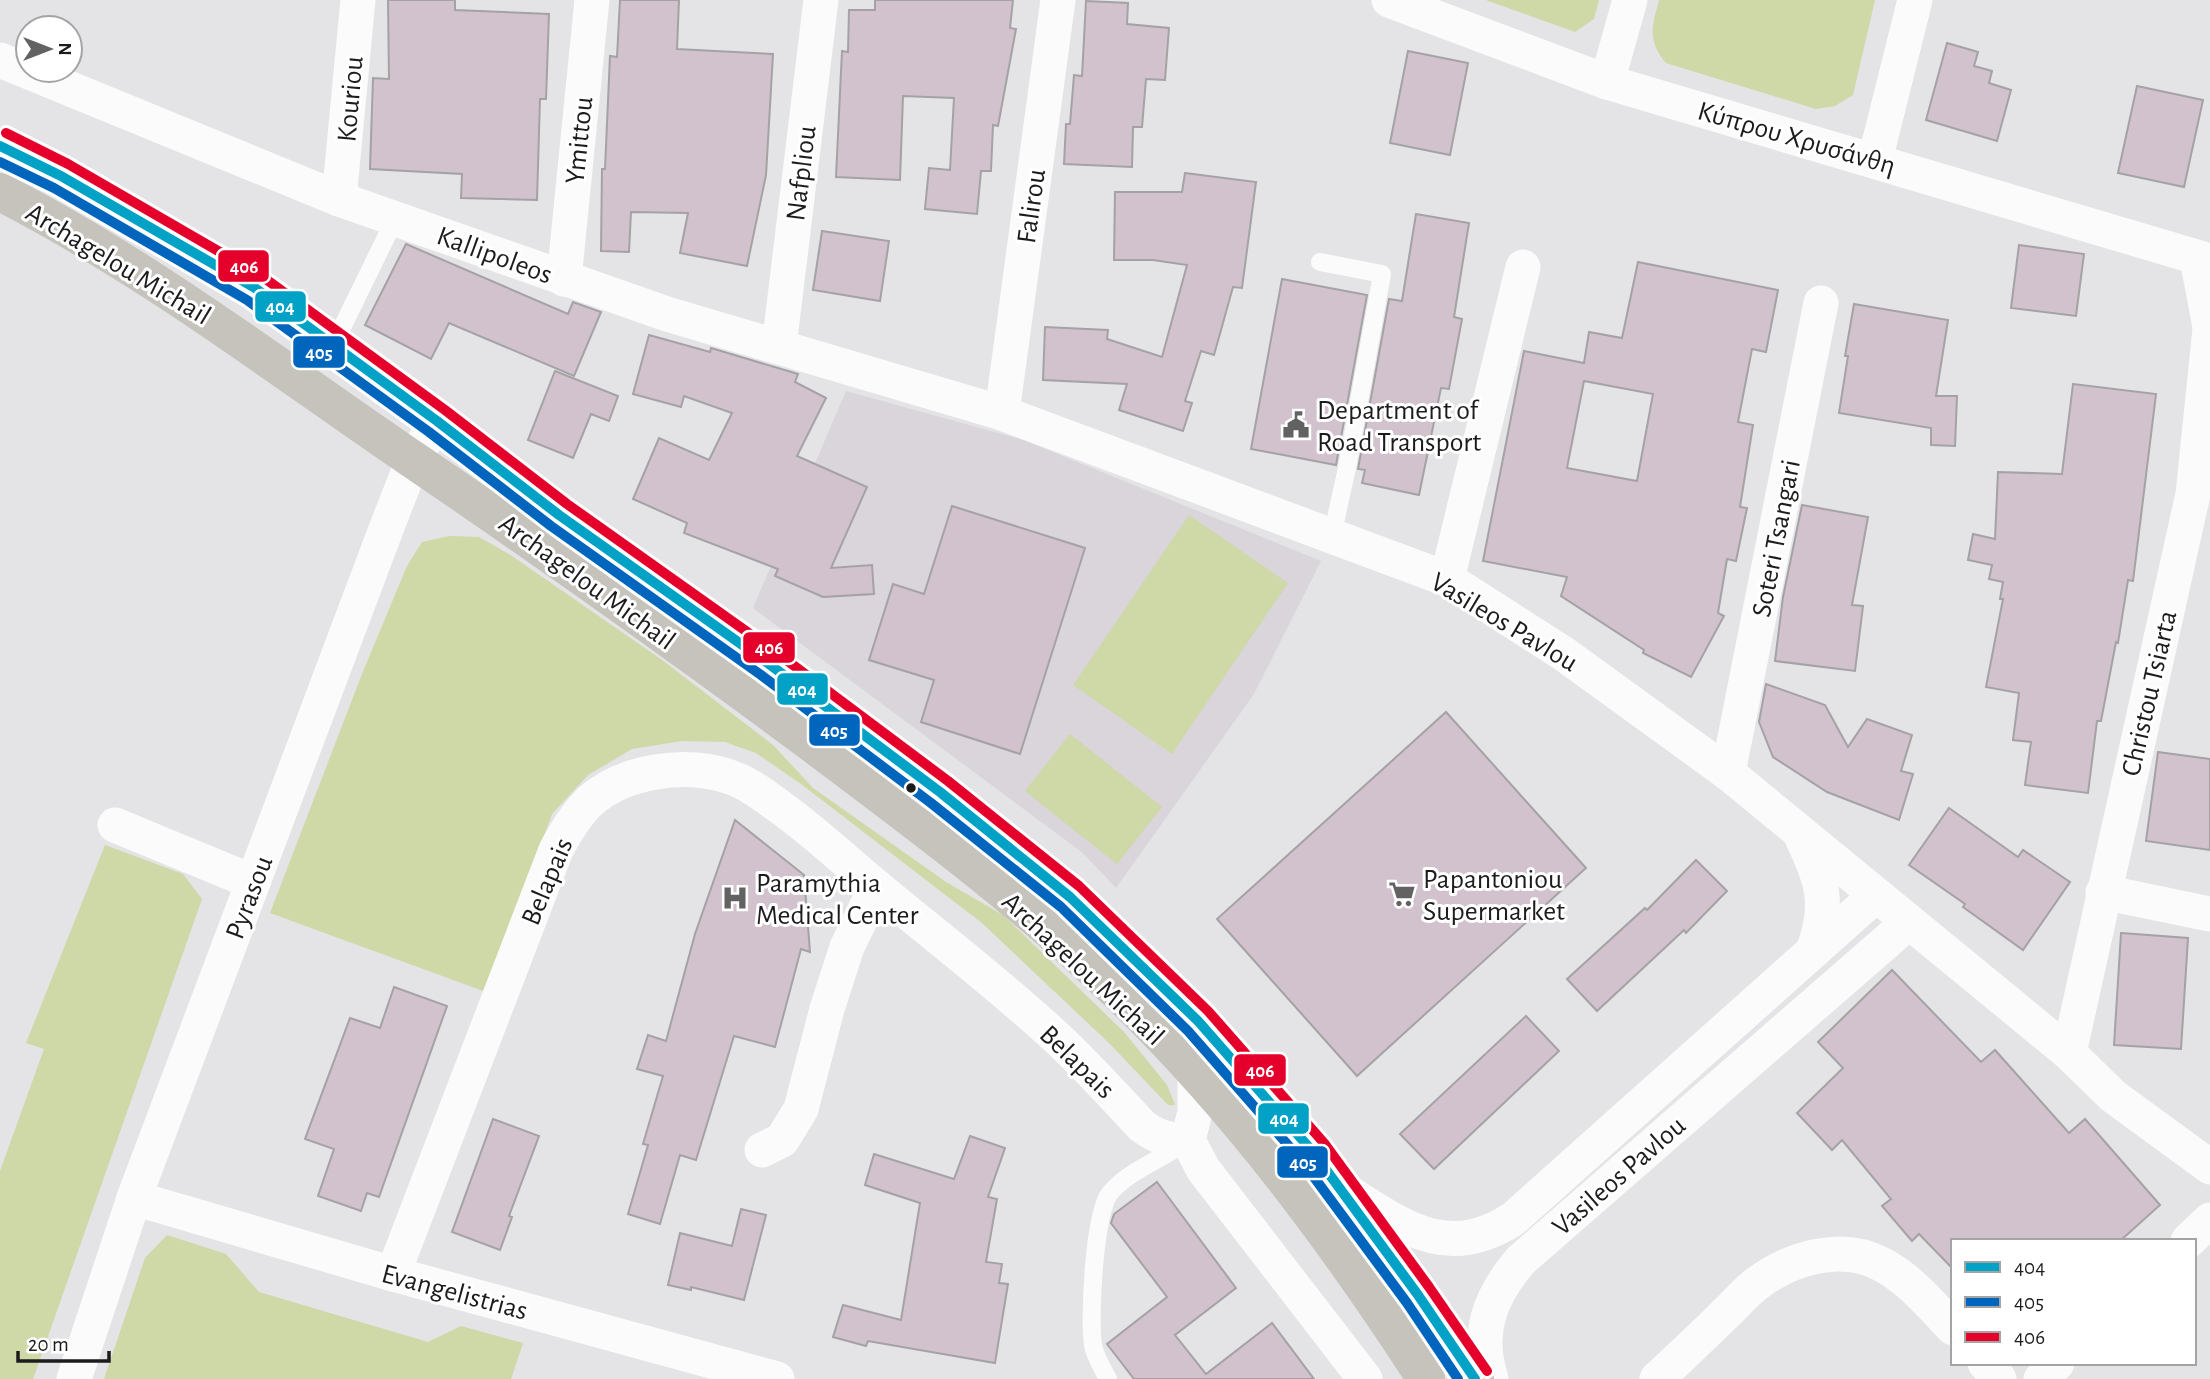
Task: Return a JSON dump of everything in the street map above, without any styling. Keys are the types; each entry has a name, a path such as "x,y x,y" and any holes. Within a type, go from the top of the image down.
{"main road":[{"name":"Archagelou Michail","path":"0,146 61,176 255,288 438,421 559,515 769,663 919,776 1070,897 1198,1021 1263,1093 1341,1188 1475,1379"},
{"name":"Archagelou Michail","path":"0,192 46,216 234,333 509,524 890,802 1037,919 1117,991 1252,1136 1378,1306 1426,1379"}],"street":[{"name":"Kouriou","path":"340,199 358,0"},
{"name":"Ymittou","path":"564,279 592,0"},
{"name":"Nafpliou","path":"779,347 821,0"},
{"name":"Falirou","path":"1002,412 1058,0"},
{"name":"Κύπρου Χρυσάνθη","path":"1389,0 1607,82 2204,259"},
{"path":"1607,82 1630,0"},
{"path":"1875,160 1915,0"},
{"name":"Kallipoleos","path":"0,60 340,199 564,279 667,313 1002,412"},
{"name":"Christou Tsiarta","path":"2068,1053 2193,494 2210,328 2204,259"},
{"path":"1447,579 1523,267"},
{"name":"Soteri Tsangari","path":"1728,773 1821,303"},
{"name":"Vasileos Pavlou","path":"1002,412 1447,579 1564,654 1728,773 2068,1053 2113,1096 2210,1167"},
{"name":"Pyrasou","path":"74,1379 134,1198 253,882 414,460 438,421"},
{"name":"Belapais","path":"393,1274 556,850 569,826 590,801 625,780 658,772 701,771 730,777 758,791 814,832 1058,1039 1142,1126 1172,1141 1188,1140"},
{"path":"115,825 253,882"},
{"path":"1801,834 1818,869 1822,894 1821,930 1813,951"},
{"path":"762,1150 782,1140 801,1109 827,1009 847,947 876,887"},
{"path":"2103,892 2210,914"},
{"name":"Vasileos Pavlou","path":"1341,1188 1414,1232 1460,1238 1478,1236 1497,1229 1513,1219 1875,896"},
{"name":"Vasileos Pavlou","path":"1491,1379 1484,1359 1487,1319 1505,1278 1521,1260 1909,922"},
{"path":"1195,1073 1195,1112 1188,1140 1203,1169 1365,1379"},
{"name":"Evangelistrias","path":"134,1198 393,1274 777,1379"},
{"path":"2190,1239 2210,1220"},
{"path":"1657,1379 1758,1283 1794,1262 1818,1257 1840,1254 1863,1257 1880,1263 1915,1287 1951,1326"},
{"path":"1987,1365 2000,1379"},
{"path":"2041,1379 2055,1365"}],"lane":[{"path":"333,346 395,219"},
{"path":"1320,262 1382,274 1332,536"},
{"path":"1108,1379 1093,1349 1091,1323 1101,1216 1108,1195 1146,1166 1170,1154 1188,1140"}],"shaded area":[{"path":"846,391 1023,440 1321,561 1254,694 1116,888 1083,853 753,608"}],"green space":[{"path":"1486,0 1599,0 1594,19 1575,32"},
{"path":"1659,0 1875,0 1853,95 1835,106 1816,109 1666,63 1656,47 1653,33"},
{"path":"1189,515 1288,583 1172,754 1073,685"},
{"path":"449,536 479,537 512,556 662,660 773,745 813,788 946,882 1003,915 1124,1032 1167,1085 1175,1105 1168,1105 1110,1044 982,923 801,784 756,753 725,742 682,741 632,749 588,775 552,814 486,992 270,913 362,674 407,566 422,542"},
{"path":"1070,734 1162,807 1117,864 1025,791"},
{"path":"105,845 183,874 202,899 33,1379 0,1379 0,1171 44,1049 26,1043"},
{"path":"167,1235 226,1254 259,1292 428,1342 461,1326 523,1343 511,1379 104,1379 145,1258"}],"building":[{"path":"388,0 455,0 455,10 549,14 546,99 540,99 537,200 461,198 462,174 370,169 373,78 389,79"},
{"path":"620,0 679,0 677,49 773,54 766,175 747,266 680,253 688,213 631,212 629,252 601,251 602,169 605,169 610,56 617,57"},
{"path":"875,0 1013,0 1010,28 1016,29 998,126 993,125 991,171 981,171 977,214 925,209 929,168 950,170 954,98 903,96 900,180 836,177 842,51 848,52 849,10 875,10"},
{"path":"1086,1 1128,3 1127,24 1169,28 1165,80 1146,79 1142,127 1133,127 1132,167 1064,164 1066,124 1070,124 1074,75 1082,76"},
{"path":"1947,43 1978,52 1974,66 1992,71 1989,83 2011,90 1997,141 1926,120"},
{"path":"1408,51 1468,63 1450,155 1390,143"},
{"path":"2137,86 2203,100 2184,187 2118,173"},
{"path":"1185,173 1256,182 1242,288 1233,287 1214,355 1201,351 1185,401 1192,403 1183,431 1119,410 1127,384 1043,380 1045,327 1108,330 1107,339 1162,357 1187,265 1153,260 1114,260 1115,192 1182,192"},
{"path":"1416,214 1469,223 1454,317 1462,319 1449,389 1441,388 1419,495 1362,483 1365,470 1358,469 1389,299 1402,301"},
{"path":"822,231 889,241 880,301 813,290"},
{"path":"406,244 568,314 573,302 601,312 574,376 449,323 431,359 365,325"},
{"path":"2019,245 2084,254 2076,316 2011,308"},
{"path":"1638,262 1778,290 1766,352 1752,349 1738,422 1753,425 1740,507 1747,508 1736,561 1727,559 1718,613 1724,616 1691,677 1643,653 1644,650 1561,596 1567,577 1483,561 1524,351 1584,363 1589,332 1622,338","holes":["1584,381 1653,394 1637,481 1567,468"]},
{"path":"1282,279 1367,295 1336,465 1251,449"},
{"path":"1854,304 1948,320 1936,396 1957,396 1955,446 1931,445 1931,428 1839,413"},
{"path":"649,335 710,352 711,348 798,374 795,382 826,398 797,456 867,487 831,568 872,565 874,594 823,597 775,576 778,569 684,533 687,523 633,499 659,438 709,460 732,413 684,396 681,407 633,394"},
{"path":"555,371 618,396 609,421 591,414 573,458 528,440"},
{"path":"2073,384 2156,394 2133,581 2128,580 2101,721 2097,721 2088,793 2025,785 2031,742 2013,740 2019,693 1986,687 2003,599 2000,599 2003,582 1989,579 1992,565 1968,560 1973,534 1995,539 1998,472 2062,474"},
{"path":"1802,505 1868,517 1852,605 1863,606 1855,671 1775,661 1783,597"},
{"path":"952,506 1085,548 1020,754 921,722 934,680 869,660 893,584 924,594"},
{"path":"1766,684 1825,705 1848,747 1867,719 1912,735 1901,771 1913,774 1899,820 1827,792 1773,757 1759,722"},
{"name":"Papantoniou Supermarket","path":"1446,712 1586,868 1357,1076 1217,919"},
{"path":"2158,752 2210,759 2210,850 2146,841"},
{"path":"1949,808 2018,857 2023,850 2070,882 2023,950 1963,907 1965,904 1909,865"},
{"path":"735,820 804,875 810,952 801,949 775,1047 734,1036 696,1160 680,1155 660,1224 628,1214 648,1145 643,1144 663,1076 637,1069 648,1035 666,1041 695,934"},
{"path":"1696,860 1727,891 1686,933 1684,930 1597,1011 1567,979 1645,908 1647,910"},
{"path":"2121,933 2188,938 2181,1049 2114,1045"},
{"path":"1892,970 1981,1062 1995,1050 2069,1133 2085,1119 2160,1205 2122,1239 1951,1239 1951,1267 1919,1234 1912,1241 1882,1206 1891,1199 1842,1140 1832,1150 1797,1113 1843,1068 1818,1042"},
{"path":"394,987 447,1006 379,1197 367,1193 361,1211 318,1196 334,1149 305,1139 350,1018 380,1028"},
{"path":"1526,1016 1559,1051 1434,1169 1400,1134"},
{"path":"493,1119 539,1136 509,1216 512,1217 500,1250 452,1232"},
{"path":"970,1136 1005,1148 988,1197 997,1199 986,1262 1002,1264 999,1283 1008,1284 995,1363 868,1341 866,1346 833,1337 843,1305 901,1320 920,1203 865,1185 874,1154 954,1179"},
{"path":"1157,1182 1236,1288 1175,1335 1206,1374 1272,1323 1314,1379 1134,1379 1107,1344 1167,1297 1111,1223 1114,1214"},
{"path":"741,1209 766,1215 744,1300 691,1287 691,1290 668,1285 680,1233 732,1246"}],"transit line":[{"name":"406","path":"6,133 68,164 263,277 445,410 567,504 777,653 948,781 1079,886 1208,1011 1324,1143 1487,1371"},
{"name":"404","path":"0,146 61,176 255,288 437,421 559,515 769,664 940,792 1070,897 1198,1021 1313,1152 1418,1295 1475,1379"},
{"name":"405","path":"0,162 54,188 247,300 429,432 551,526 761,675 931,803 1061,907 1188,1031 1302,1161 1407,1303 1458,1379"}],"place":[{"name":"Department of Road Transport","path":"1296,425"},
{"name":"Papantoniou Supermarket","path":"1402,894"},
{"name":"Paramythia Medical Center","path":"735,898"}]}
